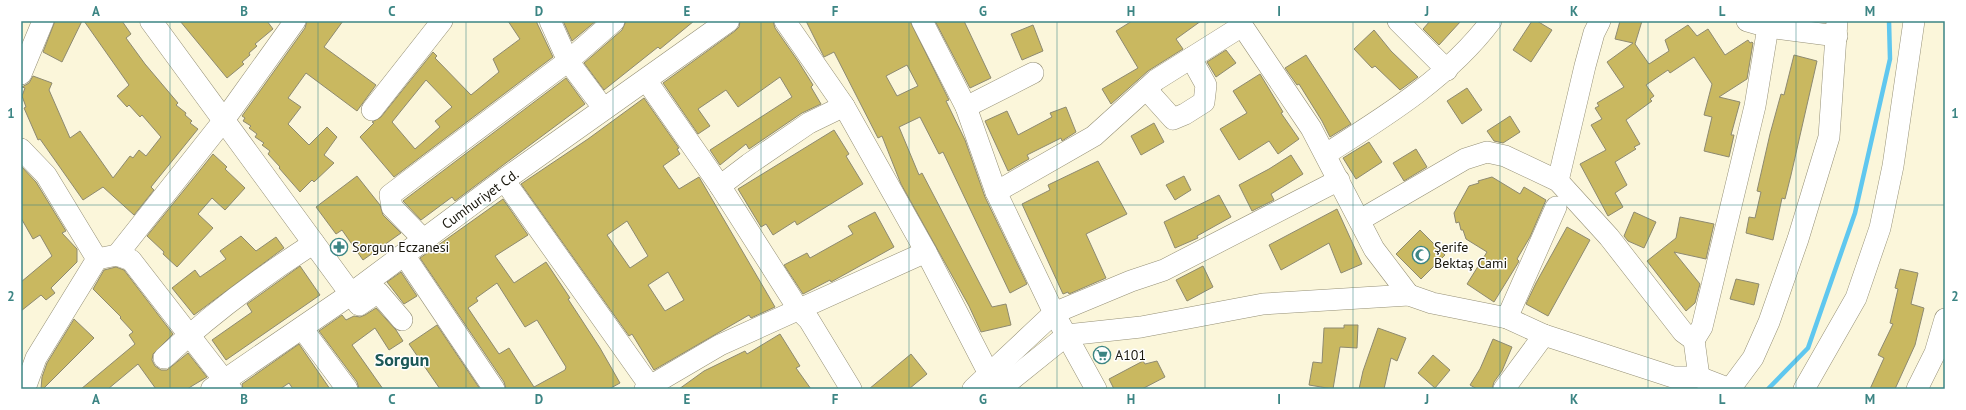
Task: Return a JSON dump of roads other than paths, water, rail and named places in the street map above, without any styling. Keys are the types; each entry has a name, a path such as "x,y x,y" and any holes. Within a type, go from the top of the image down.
{"main road":[{"path":"151,21 351,294"},
{"name":"Cumhuriyet Cd.","path":"222,386 351,294 504,180 728,21"}],"street":[{"path":"21,74 43,21"},
{"path":"117,255 224,120 295,21"},
{"path":"372,110 442,21"},
{"path":"550,21 568,61 604,109"},
{"path":"424,240 392,207 390,194 568,61 614,21"},
{"path":"785,21 844,106 926,252 995,381"},
{"path":"922,21 966,107 996,192 1054,313 1096,389"},
{"path":"1398,21 1447,70"},
{"path":"1326,154 1375,123 1447,70 1491,21"},
{"path":"1558,181 1585,66 1594,33 1600,21"},
{"path":"973,389 995,381 1067,335 1141,327 1263,304 1409,295 1432,303 1507,318 1544,334 1673,376 1699,377 1730,389 1753,358 1769,322 1798,239 1829,136 1837,29 1768,27 1747,21"},
{"path":"1804,389 1856,298 1880,228 1894,158 1914,21"},
{"path":"996,192 1094,136 1156,80 1191,58 1240,23 1311,128 1326,154 1374,250 1409,295"},
{"path":"1699,377 1694,340 1702,327 1754,114 1768,27"},
{"path":"1146,89 1173,119 1185,114 1204,102 1206,85 1191,58"},
{"path":"966,107 1033,73"},
{"path":"646,80 720,186 799,310 809,320 851,389"},
{"path":"720,186 749,164 809,123 844,106"},
{"path":"21,149 46,175 97,259"},
{"path":"1360,220 1465,159 1487,152 1505,156 1558,181 1609,237 1683,332 1694,340"},
{"path":"504,180 649,388 720,345 926,252"},
{"path":"995,381 1054,313 1131,280 1164,270 1339,180"},
{"path":"1507,318 1556,208"},
{"path":"164,358 189,334 266,274 314,243"},
{"path":"25,384 36,358 97,259 117,255 131,260 189,334 222,386"},
{"path":"404,255 494,389"},
{"path":"351,294 359,305 378,292 402,320"},
{"path":"1916,389 1935,353 1945,319"},
{"path":"302,328 347,389"},
{"path":"1504,389 1544,334"}],"waterway":[{"path":"1768,389 1808,348 1855,213 1890,59 1889,21"}],"place":[{"name":"Sorgun Eczanesi","path":"339,247"},
{"name":"Şerife Bektaş Cami","path":"1421,255"},
{"name":"A101","path":"1102,355"}],"district":[{"name":"Sorgun","path":"402,359"}]}
